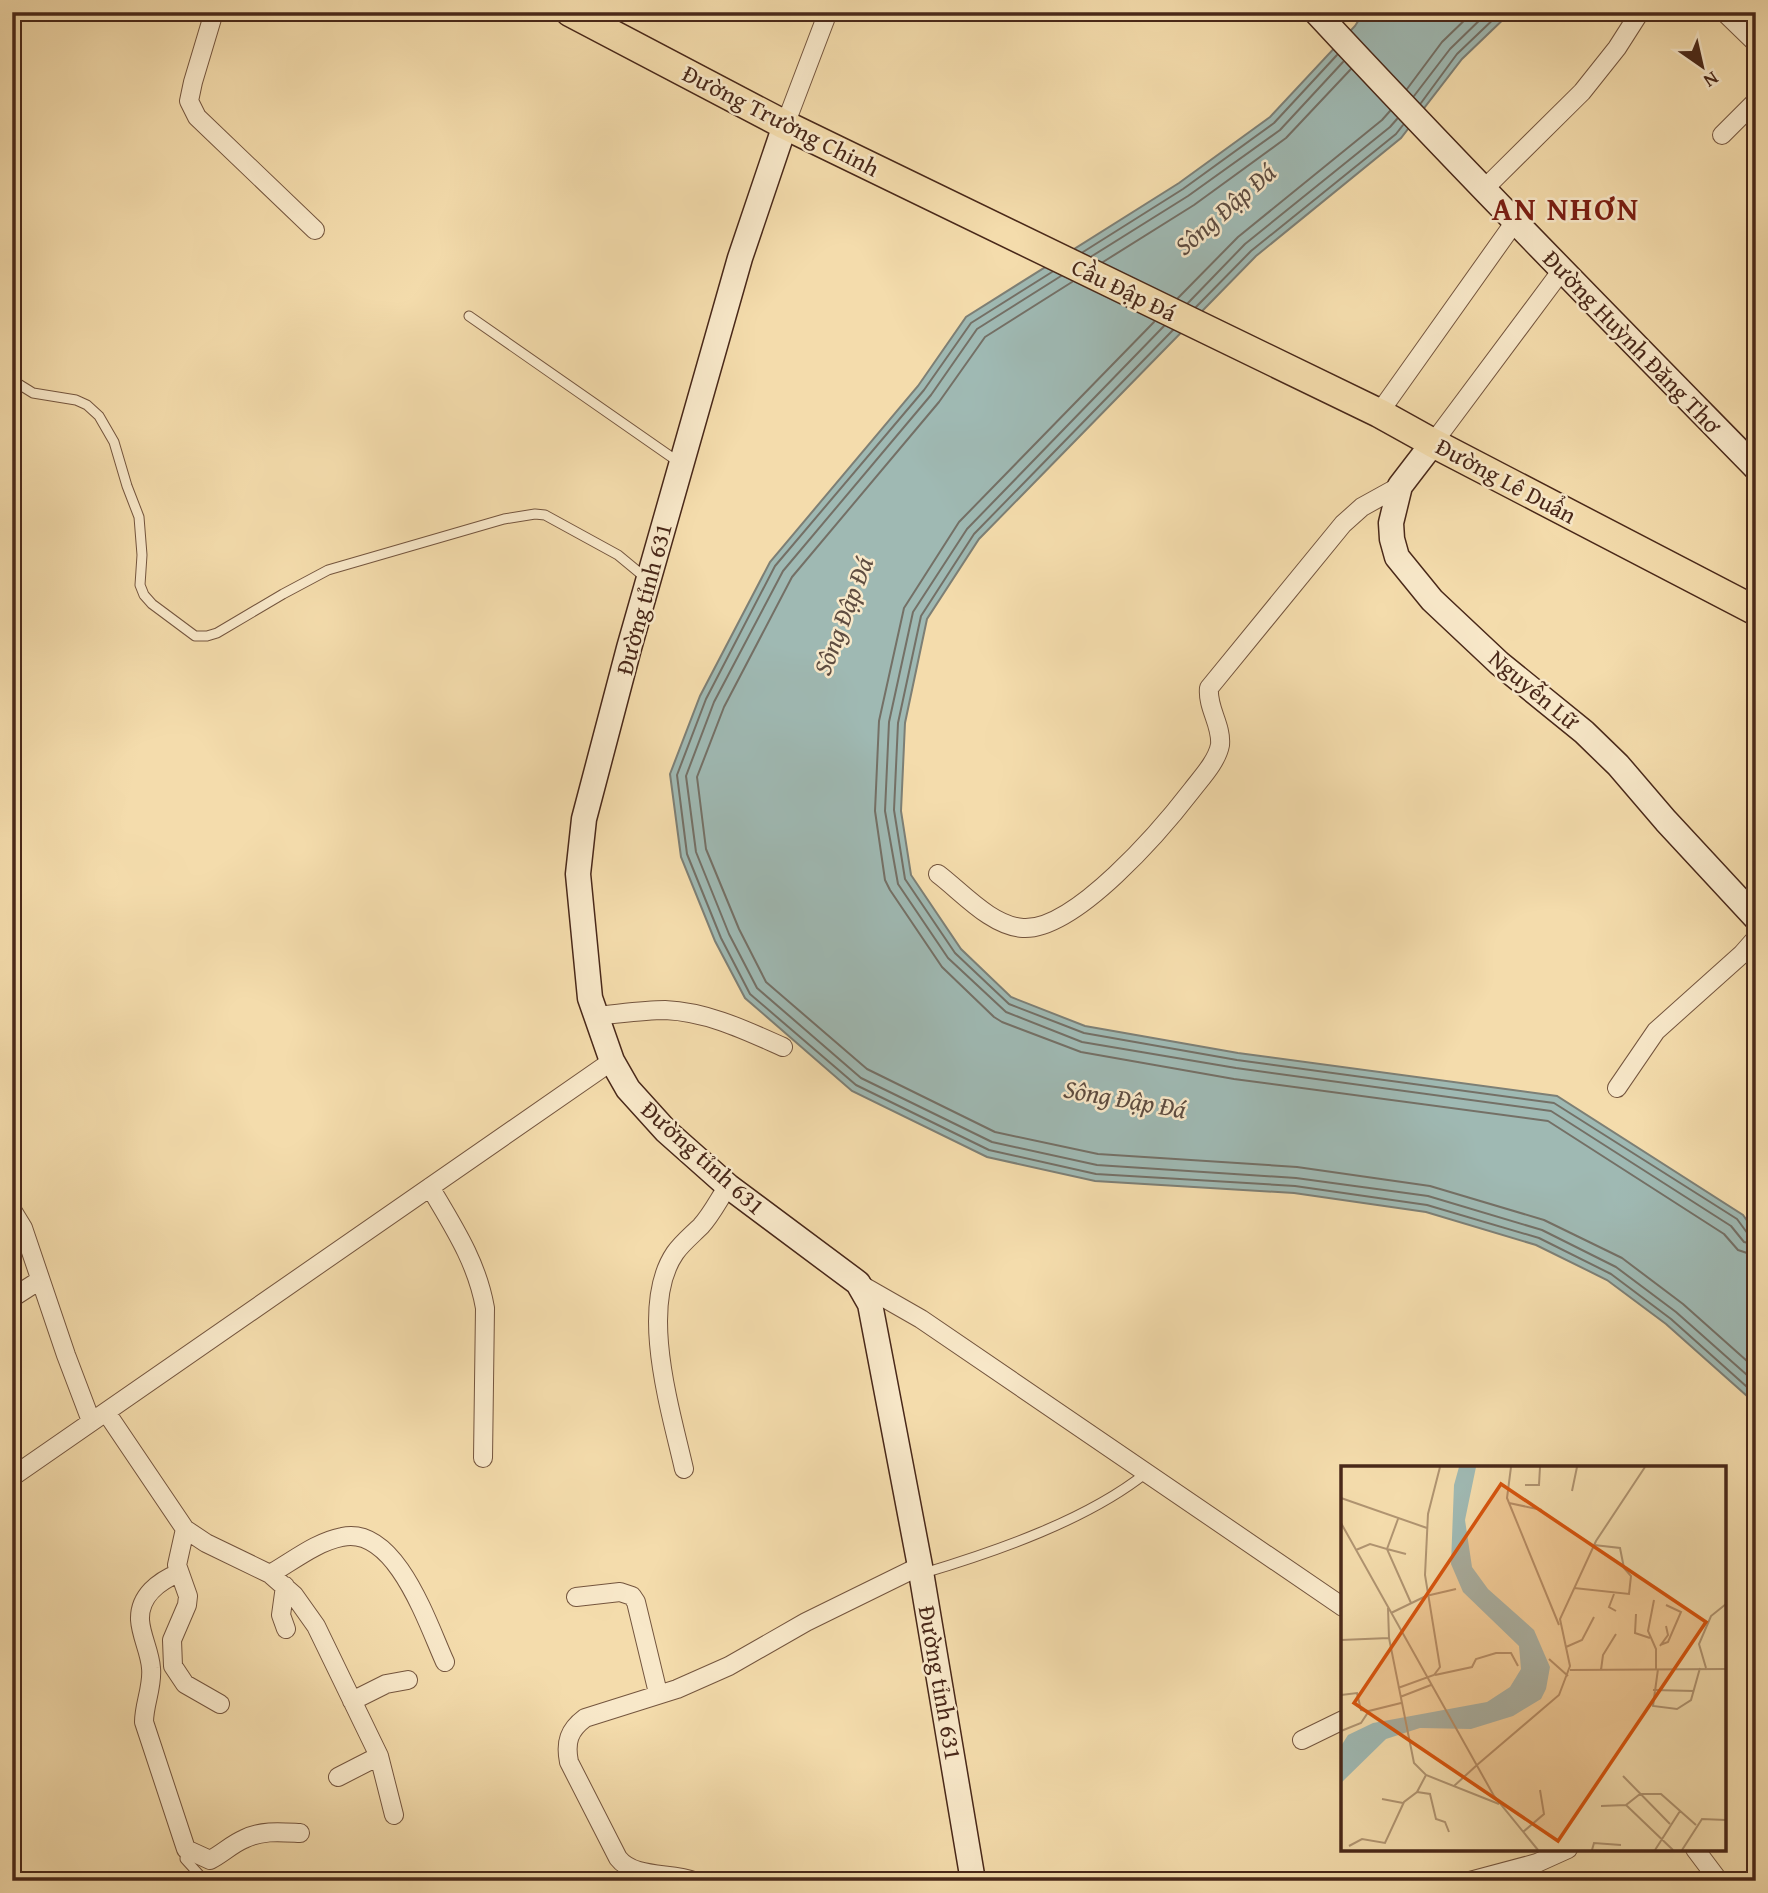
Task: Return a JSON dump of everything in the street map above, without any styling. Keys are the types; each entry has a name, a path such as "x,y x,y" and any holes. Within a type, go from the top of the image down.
{"main road":[{"name":"Đường Trường Chinh","path":"570,12 607,24 785,125 993,225"},
{"name":"Đường Huỳnh Đăng Thơ","path":"1318,15 1514,223 1756,468"},
{"name":"Đường tỉnh 631","path":"785,125 740,258 584,820 579,874 590,998 612,1061 628,1089 646,1110 728,1186 858,1283 870,1304 921,1570 973,1881"},
{"name":"Cầu Đập Đá","path":"993,225 1254,354"},
{"name":"Đường Lê Duẩn","path":"1254,354 1379,413 1756,611"},
{"name":"Nguyễn Lữ","path":"1433,443 1400,486 1391,523 1397,557 1432,600 1499,663 1584,732 1618,765 1756,918"}],"street":[{"path":"214,12 192,82 189,101 197,117 315,230"},
{"path":"785,125 828,12"},
{"path":"1484,189 1582,92 1617,48 1640,12"},
{"path":"1724,12 1756,43"},
{"path":"1722,135 1756,101"},
{"path":"1379,413 1514,223"},
{"path":"1433,443 1562,270"},
{"path":"939,874 991,915 1010,925 1032,928 1045,925 1069,911 1125,868 1167,822 1209,767 1217,752 1219,733 1210,709 1209,688 1343,524 1362,507 1400,486"},
{"path":"1617,1088 1656,1031 1742,954 1756,938"},
{"path":"596,1016 664,1010 694,1013 724,1021 783,1046"},
{"path":"12,1477 612,1061"},
{"path":"684,1469 660,1360 657,1327 661,1293 674,1254 708,1217 728,1186"},
{"path":"430,1187 472,1260 481,1286 485,1308 483,1458"},
{"path":"12,1210 23,1227 40,1280 99,1416 185,1529 206,1543 270,1574 295,1595 316,1626 379,1755 394,1815"},
{"path":"12,1298 40,1280"},
{"path":"858,1283 921,1319 1341,1607"},
{"path":"185,1529 177,1558 178,1573 188,1596 187,1605 172,1640 173,1666 185,1684 220,1704"},
{"path":"270,1574 316,1547 344,1536 373,1541 393,1560 415,1594 445,1662"},
{"path":"694,1881 625,1867 609,1843 569,1762 566,1749 568,1736 575,1725 585,1718 677,1689 729,1666 806,1622 921,1570"},
{"path":"178,1573 165,1578 152,1588 142,1603 140,1620 152,1670 144,1722 186,1849 210,1860 244,1838 274,1831 300,1833"},
{"path":"285,1586 281,1615 286,1629"},
{"path":"576,1597 620,1592 632,1596 636,1602 658,1693"},
{"path":"352,1701 387,1684 408,1680"},
{"path":"1302,1740 1341,1721"},
{"path":"338,1777 379,1755"},
{"path":"1470,1881 1536,1863 1563,1851"},
{"path":"1696,1851 1718,1881"}],"lane":[{"path":"469,316 681,464"},
{"path":"12,380 33,393 76,400 99,416 114,442 139,517 142,555 140,585 144,595 195,636 217,633 328,570 504,519 535,514 545,516 618,555 649,580"},
{"path":"921,1570 973,1558 1086,1512 1123,1492 1148,1472"},
{"path":"186,1849 185,1859 205,1881"}],"water":[{"name":"Sông Đập Đá","path":"1364,12 1511,12 1462,59 1401,138 1256,256 979,539 927,619 905,723 901,811 911,875 961,949 1011,997 1085,1026 1238,1053 1557,1096 1743,1215 1756,1233 1756,1404 1666,1324 1607,1280 1536,1245 1426,1212 1294,1193 1095,1181 987,1157 852,1091 745,998 715,941 681,857 670,774 700,696 770,562 918,386 966,317 1179,183 1270,117 1355,26"}],"district":[{"name":"AN NHƠN","path":"1566,209"}]}
